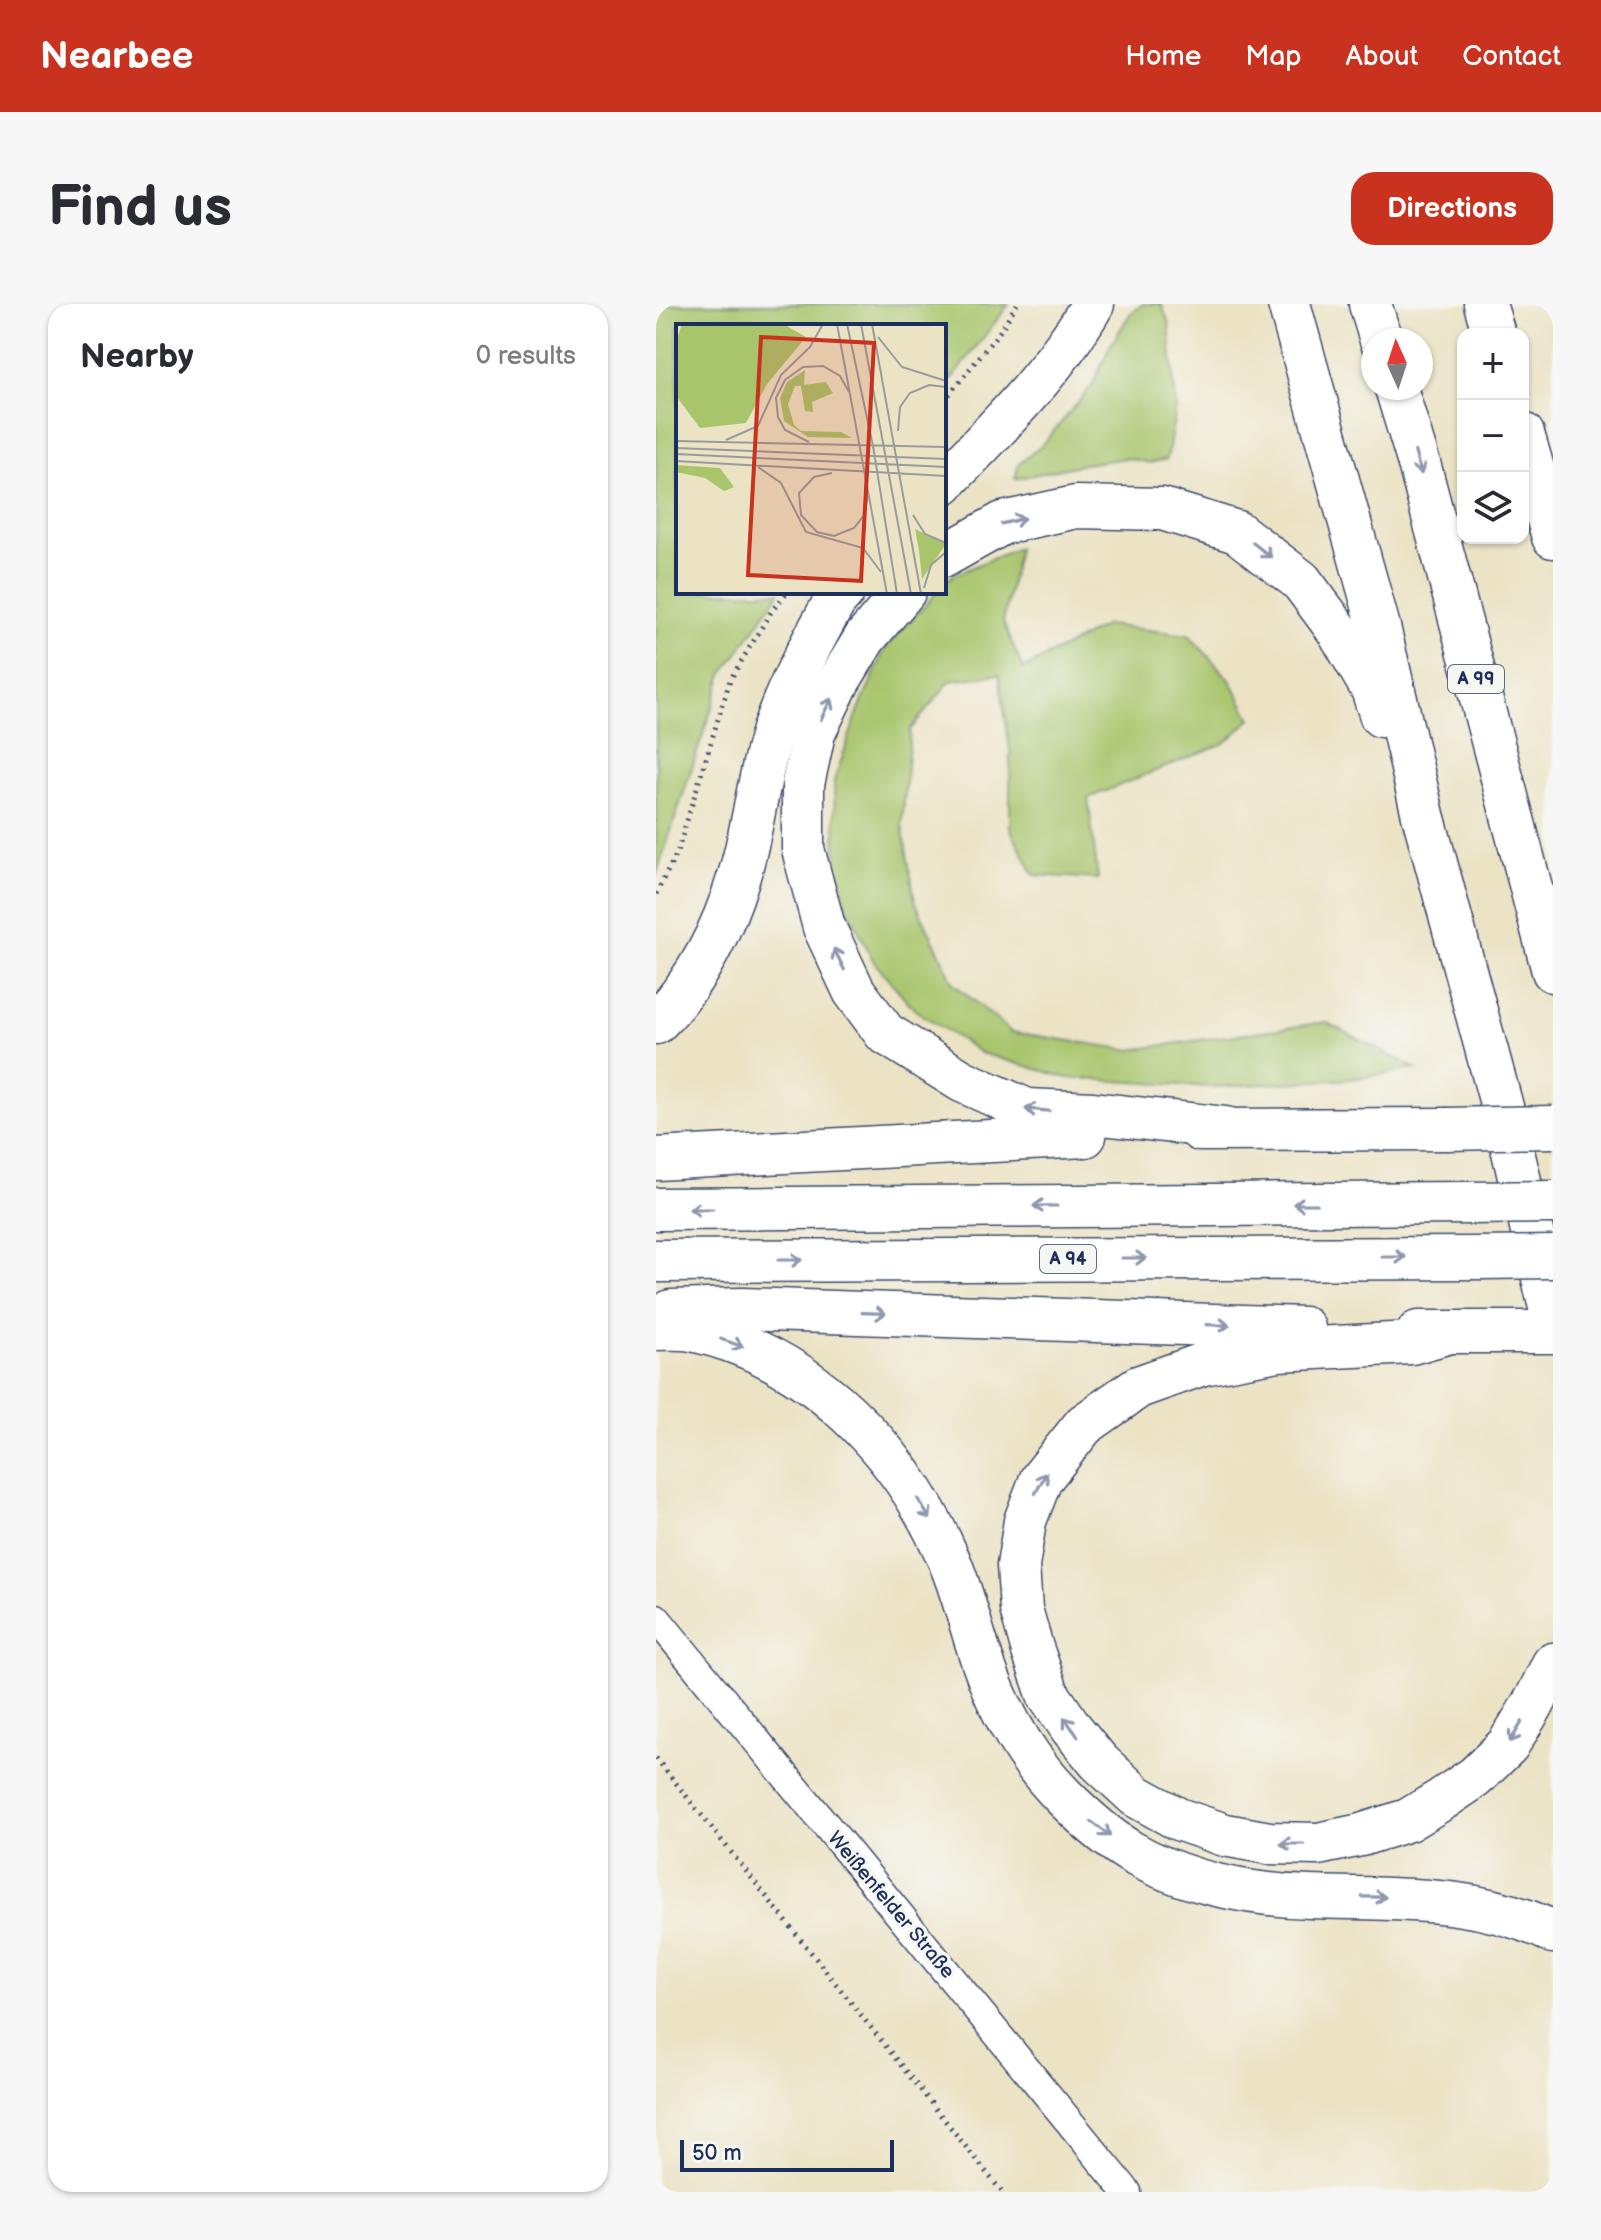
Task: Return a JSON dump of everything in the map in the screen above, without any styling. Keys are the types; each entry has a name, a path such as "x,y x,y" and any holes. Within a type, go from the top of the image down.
{"highway":[{"path":"946,481 1017,407 1093,304"},
{"path":"1289,304 1379,627 1423,815 1505,1118 1553,1320"},
{"path":"1370,304 1377,328"},
{"path":"1485,304 1492,328"},
{"name":"A 99","path":"1400,400 1553,971"},
{"path":"1529,455 1553,537"},
{"path":"946,555 1003,523 1076,507 1162,509 1237,532 1301,581 1339,632 1372,689 1404,790 1423,815"},
{"path":"656,1023 697,971 723,920 740,874 773,730 795,673 841,594"},
{"path":"902,594 865,638 839,681 814,733 803,784 803,849 824,927 854,991 885,1033 962,1081 1027,1110 1093,1113 1226,1128"},
{"path":"656,1159 1226,1128 1553,1127"},
{"path":"656,1209 1553,1202"},
{"name":"A 94","path":"656,1261 1553,1257"},
{"path":"656,1311 773,1310 1446,1333 1553,1332"},
{"path":"656,1329 690,1329 739,1344 774,1361 812,1383 848,1413 880,1448 905,1478 931,1520 950,1562 1002,1710 1028,1753 1062,1794 1093,1824 1129,1851 1178,1873 1219,1885 1267,1894 1395,1898 1473,1906 1512,1915 1553,1932"},
{"path":"1446,1333 1411,1343 1278,1350 1203,1364 1138,1387 1084,1425 1041,1479 1025,1521 1018,1566 1021,1609 1032,1648 1048,1694 1072,1729 1099,1762 1136,1796 1178,1819 1225,1835 1269,1843 1318,1844 1361,1835 1408,1820 1441,1800 1475,1777 1508,1745 1553,1664"}],"street":[{"name":"Weißenfelder Straße","path":"656,1618 1127,2192"}],"path":[{"path":"946,398 1000,331 1017,304"},
{"path":"656,894 677,853 730,680 785,594"},
{"path":"656,1758 1002,2192"}],"green space":[{"path":"656,304 1009,304 946,386 946,324 676,324 676,594 779,594 723,674 656,876"},
{"path":"1143,304 1161,304 1169,323 1176,408 1167,459 1150,463 1126,458 1015,479 1019,464 1043,444 1092,386 1109,348 1130,314"},
{"path":"1018,548 1003,622 1023,669 1106,625 1189,635 1231,681 1251,719 1225,743 1088,798 1098,879 1034,875 1010,828 1010,750 999,674 950,681 910,730 902,825 915,901 954,984 1011,1032 1131,1050 1326,1022 1416,1069 1351,1079 1211,1087 1068,1078 981,1053 915,1010 874,962 848,909 836,866 834,781 858,712 885,649 935,594 946,594 946,582 953,575"}]}
